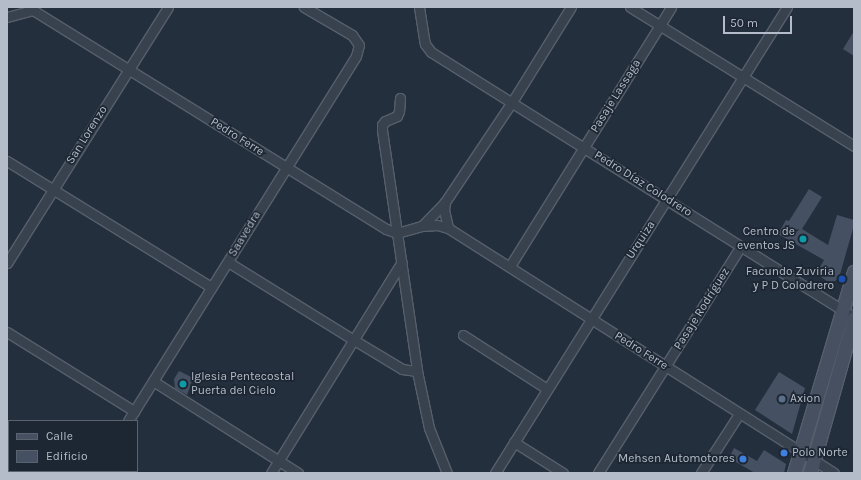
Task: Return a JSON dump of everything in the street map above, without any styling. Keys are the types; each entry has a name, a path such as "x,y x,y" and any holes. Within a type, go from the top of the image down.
{"main road":[{"path":"810,473 850,315 854,272"},
{"path":"794,473 800,452 850,315"}],"street":[{"name":"San Lorenzo","path":"7,263 168,7"},
{"name":"Saavedra","path":"129,420 228,262 285,167 356,56 359,45 352,35 304,7"},
{"name":"Pedro Díaz Colodrero","path":"419,7 425,44 431,52 668,199 850,315"},
{"path":"422,226 444,202 512,102 571,7"},
{"path":"630,7 744,76 854,146"},
{"name":"Pasaje Lassaga","path":"510,266 671,7"},
{"name":"Urquiza","path":"495,473 787,7"},
{"name":"Pedro Ferre","path":"7,17 31,9 386,229 397,232 422,226 436,225 448,228 834,473"},
{"path":"400,98 397,116 385,121 382,125 417,371 428,428 447,473"},
{"path":"7,161 211,287"},
{"path":"444,202 444,210 448,228"},
{"name":"Pasaje Rodríguez","path":"598,473 741,246"},
{"path":"228,262 402,368 417,371"},
{"path":"271,473 402,262"},
{"path":"7,332 134,411"},
{"path":"462,335 547,389"},
{"path":"153,381 298,473"},
{"path":"701,473 739,414"},
{"path":"514,442 563,473"}],"building":[{"path":"854,31 854,56 843,49"},
{"name":"Centro de eventos JS","path":"809,189 822,197 802,229 828,245 837,215 854,220 854,225 839,278 835,281 827,281 816,274 824,260 778,234 786,220 789,221"},
{"name":"Iglesia Pentecostal Puerta del Cielo","path":"179,371 193,378 187,395 175,388 174,379"},
{"name":"Axion","path":"779,372 805,388 792,434 755,410"},
{"name":"Mehsen Automotores","path":"734,448 757,461 764,450 786,464 784,473 755,473 729,458"}],"place":[{"name":"Centro de eventos JS","path":"803,239"},
{"name":"Facundo Zuviria y P D Colodrero","path":"842,279"},
{"name":"Iglesia Pentecostal Puerta del Cielo","path":"183,384"},
{"name":"Axion","path":"782,399"},
{"name":"Polo Norte","path":"784,453"},
{"name":"Mehsen Automotores","path":"743,459"}]}
